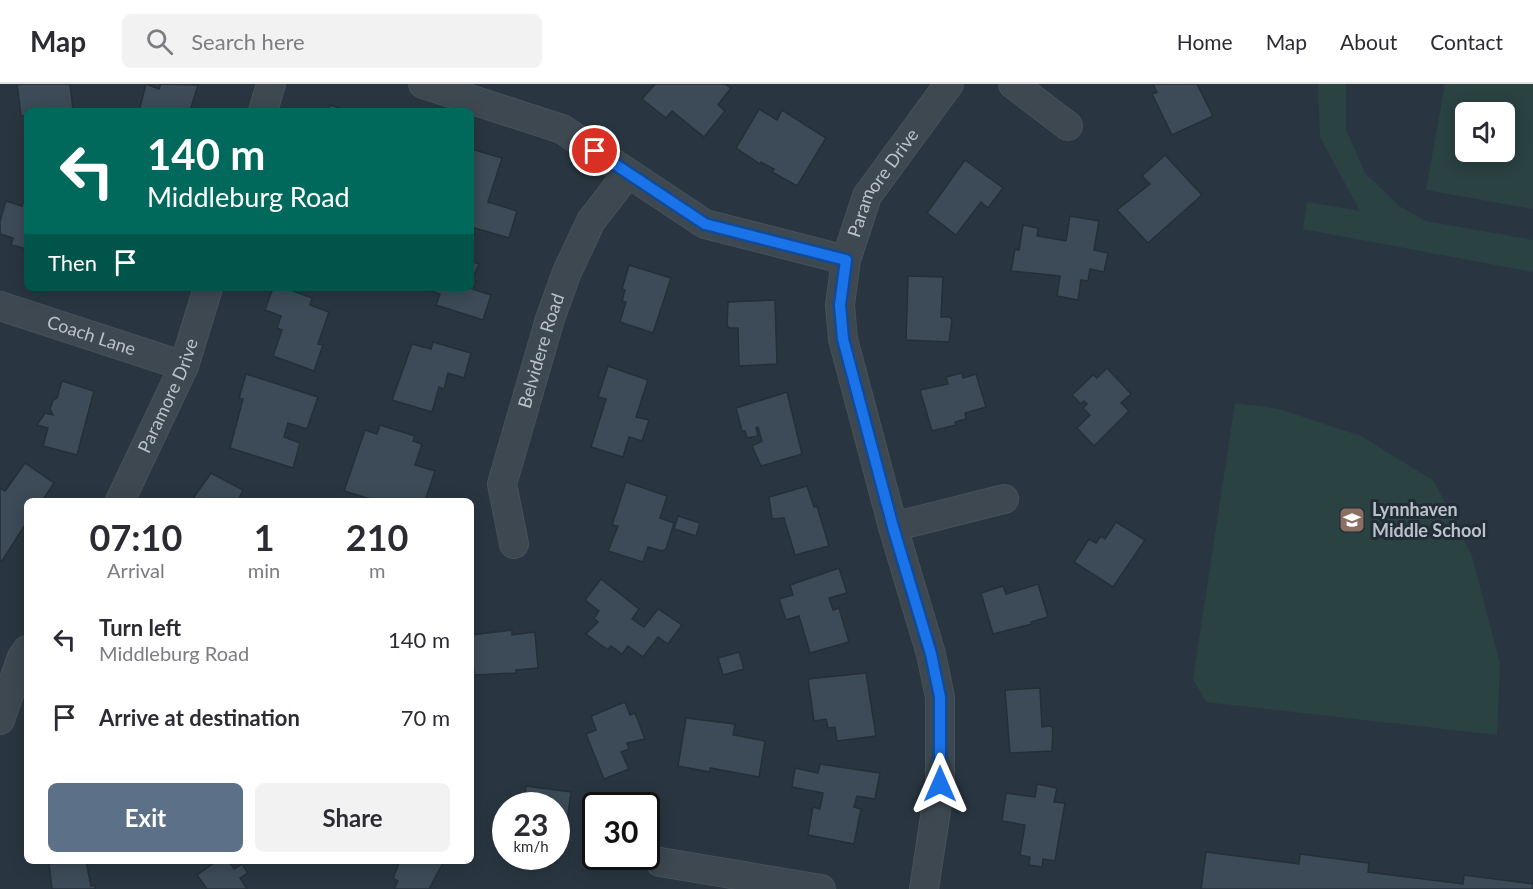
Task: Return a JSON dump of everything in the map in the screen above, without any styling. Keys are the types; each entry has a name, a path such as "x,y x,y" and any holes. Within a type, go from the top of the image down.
{"street":[{"path":"264,108 272,84"},
{"path":"423,84 562,129 705,224 846,260"},
{"name":"Paramore Drive","path":"924,889 940,784 940,697 931,654 893,527 843,339 840,305 846,260 867,196 948,84"},
{"path":"1013,84 1068,126"},
{"name":"Belvidere Road","path":"514,544 502,484 550,319 567,272 591,221 628,173"},
{"name":"Paramore Drive","path":"121,498 184,366 207,291"},
{"name":"Coach Lane","path":"0,306 184,366"},
{"path":"893,527 1004,499"},
{"path":"0,720 24,654"},
{"path":"660,862 821,889"}],"green space":[{"path":"1318,84 1346,84 1346,129 1365,173 1399,206 1426,221 1533,240 1533,272 1303,229 1307,202 1360,211 1320,137"},
{"path":"1445,84 1533,84 1533,209 1426,190"},
{"path":"1235,403 1279,409 1361,436 1434,481 1472,556 1500,664 1497,735 1206,702 1193,679"}],"building":[{"path":"17,84 70,84 73,108 24,108 24,116 21,116"},
{"path":"146,84 159,89 161,84 198,85 191,108 140,108"},
{"path":"655,84 725,84 731,88 718,105 725,111 704,137 672,111 666,118 642,99"},
{"path":"1153,84 1197,84 1213,116 1172,135 1152,94 1157,92"},
{"path":"759,109 777,120 782,110 826,138 797,186 772,172 774,169 761,162 760,164 736,148"},
{"path":"474,150 502,158 488,202 517,211 509,238 474,228"},
{"path":"1165,155 1202,195 1148,243 1117,210 1150,184 1142,176"},
{"path":"965,160 1003,188 988,208 981,202 956,235 927,213"},
{"path":"24,200 24,248 11,245 13,238 0,234 0,221 6,201 22,206"},
{"path":"1070,216 1099,221 1094,250 1108,253 1104,272 1090,269 1088,281 1081,280 1078,300 1057,296 1060,276 1011,271 1015,249 1019,250 1023,225 1038,228 1037,236 1066,241"},
{"path":"474,262 479,264 474,275"},
{"path":"629,265 671,278 653,333 620,322 626,302 622,301 625,290 622,289"},
{"path":"908,276 943,277 941,317 950,317 952,320 949,342 906,340"},
{"path":"474,289 491,295 483,320 436,305 440,294 431,291"},
{"path":"272,291 293,291 312,298 310,305 329,312 318,344 323,345 314,371 273,356 282,330 277,328 281,316 265,310"},
{"path":"775,300 777,364 739,366 738,328 729,328 727,325 728,302"},
{"path":"433,342 471,353 464,378 448,373 444,389 439,387 432,412 392,400 412,344 431,349"},
{"path":"608,366 648,380 636,417 649,420 642,441 629,437 623,457 591,447 606,399 598,397"},
{"path":"1107,368 1131,394 1121,403 1129,411 1094,446 1077,428 1090,415 1083,408 1087,404 1084,401 1081,404 1072,395 1093,375 1097,378"},
{"path":"962,373 963,378 976,374 986,407 965,413 966,419 955,422 956,425 932,431 920,390 948,384 946,377"},
{"path":"246,374 318,397 307,429 288,423 284,437 300,443 293,468 230,448 243,399 239,398"},
{"path":"62,381 94,391 77,455 43,446 48,428 37,425 45,413 53,415 50,409 53,400 57,398"},
{"path":"787,392 802,454 761,466 752,446 762,441 758,427 756,428 758,436 747,438 745,431 742,431 736,408"},
{"path":"380,425 415,436 413,441 422,444 415,465 435,471 426,498 367,498 344,491 365,430 377,434"},
{"path":"25,463 54,483 44,498 24,498 24,527 2,561 0,560 0,488 5,491"},
{"path":"211,473 243,490 239,498 194,497"},
{"path":"626,482 667,496 660,518 674,523 666,549 662,551 648,547 643,562 608,551 618,526 612,525"},
{"path":"807,486 814,507 817,506 829,546 795,555 784,518 772,519 769,497"},
{"path":"678,516 700,523 696,536 674,529"},
{"path":"1116,522 1145,540 1113,587 1074,562 1089,539 1096,543 1101,536 1105,539"},
{"path":"839,568 847,593 829,598 833,610 839,608 849,642 810,653 799,616 786,620 779,599 793,595 790,585"},
{"path":"601,579 639,609 632,619 644,627 658,609 682,625 668,644 658,637 643,657 628,646 622,654 611,646 608,650 586,634 598,622 594,618 599,611 585,600"},
{"path":"1038,584 1048,617 1031,622 1032,624 993,634 981,593 1003,586 1006,594"},
{"path":"512,630 512,635 535,632 538,668 516,670 516,673 474,675 474,635"},
{"path":"739,652 744,669 723,675 718,658"},
{"path":"866,673 876,736 837,741 835,727 828,728 826,719 814,721 808,679"},
{"path":"1040,688 1042,727 1051,726 1053,729 1052,751 1010,753 1005,690"},
{"path":"625,702 630,715 635,713 645,739 627,743 629,749 621,752 629,769 604,779 586,734 596,730 591,716"},
{"path":"686,718 735,724 733,735 765,741 759,777 710,768 710,772 678,766"},
{"path":"820,764 880,773 875,799 857,796 854,807 861,809 854,844 808,835 813,807 820,809 823,793 792,787 795,768 818,773"},
{"path":"1037,784 1057,788 1054,802 1065,803 1055,861 1043,859 1042,867 1029,865 1030,857 1020,855 1025,825 1002,821 1006,793 1035,797"},
{"path":"526,786 571,792 570,800 570,792 525,792"},
{"path":"1206,852 1299,864 1300,854 1369,863 1368,872 1463,884 1464,875 1533,884 1533,889 1201,889"},
{"path":"49,864 87,864 91,886 95,885 95,889 52,889"},
{"path":"213,864 231,864 234,869 242,864 248,873 240,878 247,889 207,889 197,875"},
{"path":"399,864 442,864 429,889 394,889 398,881 393,878"}],"place":[{"name":"Lynnhaven Middle School","path":"1352,520"}],"route":[{"path":"595,151 705,224 846,260 840,305 843,339 893,527 931,654 940,697 940,784"}]}
